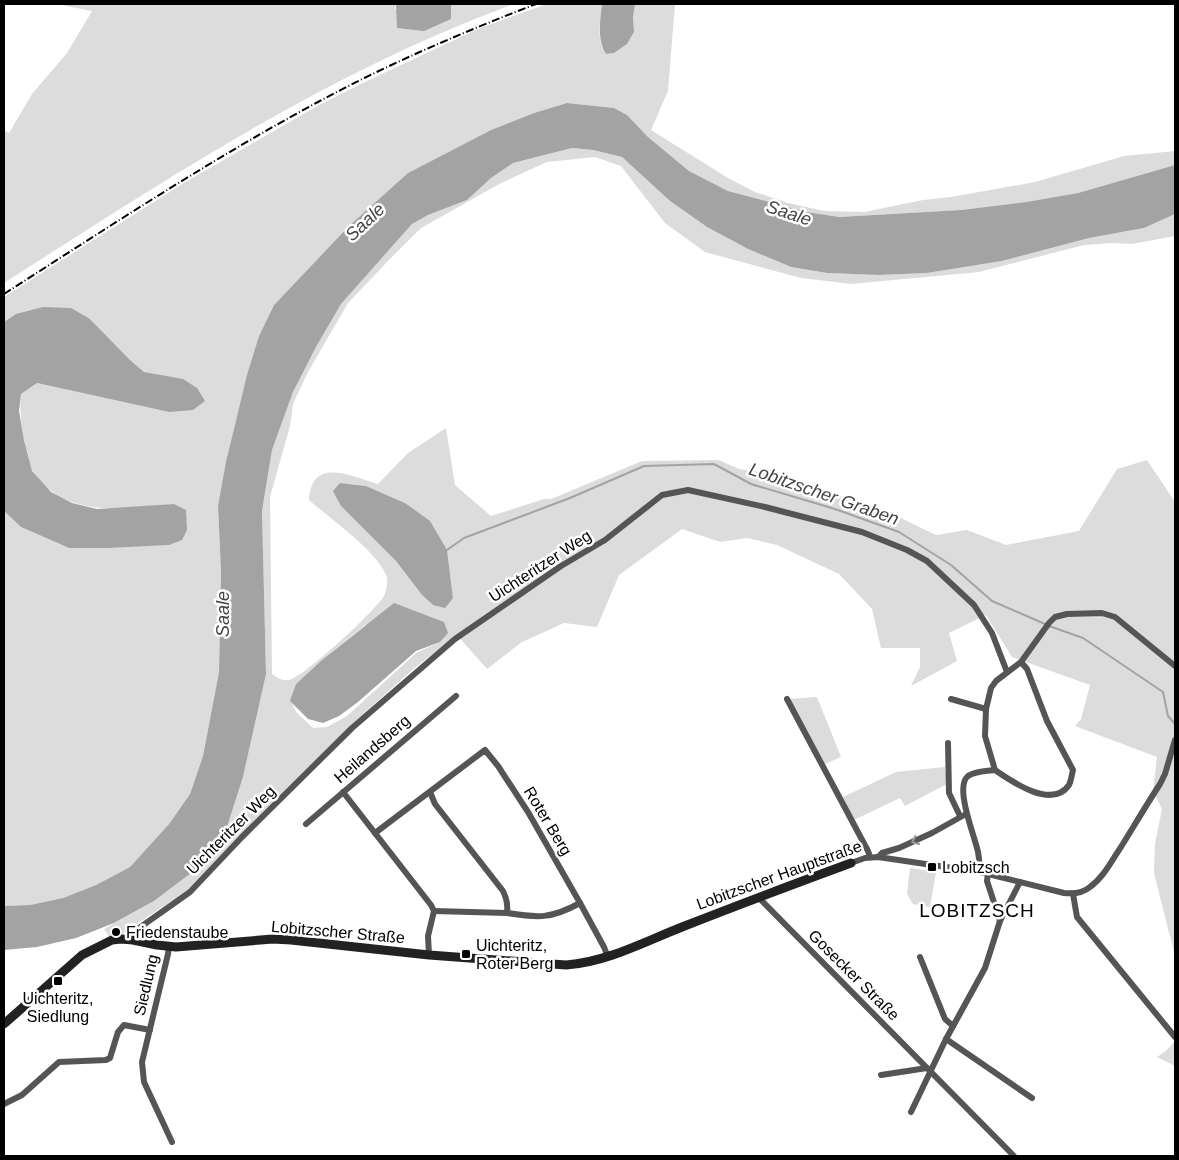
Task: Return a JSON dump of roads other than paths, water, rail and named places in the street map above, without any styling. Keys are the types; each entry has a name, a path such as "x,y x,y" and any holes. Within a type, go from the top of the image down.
{"street":[{"name":"Uichteritzer Weg","path":"128,939 132,933 190,892 242,837 352,728 455,639 561,566 605,540 662,495 688,490 765,507 862,532 907,550 927,561 974,605 992,633 1007,672"},
{"path":"995,770 985,736 986,709 991,688 996,681 1021,662 1051,619 1060,615 1108,614 1115,617 1175,666"},
{"path":"963,815 963,788 967,777 977,772 995,770 1028,790 1047,794 1060,792 1070,783 1073,770 1047,721 1026,669 1021,662"},
{"name":"Heilandsberg","path":"306,824 456,696"},
{"path":"951,698 986,709"},
{"path":"786,699 868,851 867,858"},
{"path":"1175,740 1165,774 1160,784 1108,867 1090,888 1073,894 1077,917 1175,1037"},
{"path":"948,743 948,793 963,815 978,852 980,872"},
{"name":"Roter Berg","path":"375,833 485,750 498,766 528,812 580,903"},
{"path":"343,792 431,905 434,911 428,936 429,955"},
{"path":"430,792 436,804 503,891 507,898 507,913"},
{"path":"878,857 882,853 899,848 932,833 963,815"},
{"name":"Lobitzscher Hauptstraße","path":"608,957 867,858 878,857 980,872 1047,890 1073,894"},
{"path":"988,874 986,881 1000,921"},
{"path":"911,1112 928,1069 985,968 1000,921 1020,882"},
{"name":"Gosecker Straße","path":"759,898 1014,1156"},
{"path":"434,911 545,916 559,913 580,903 603,943 608,957"},
{"name":"Lobitzscher Straße","path":"4,1024 82,955 112,940 128,939 169,947 273,939 429,955 566,965 582,964 608,957"},
{"name":"Siedlung","path":"169,947 142,1062 144,1082 171,1136 172,1142"},
{"path":"920,957 945,1019 953,1026"},
{"name":"Siedlung","path":"4,1104 22,1095 59,1062 106,1060 110,1058 118,1032 124,1025 150,1030"},
{"path":"946,1039 1032,1098"},
{"path":"881,1075 928,1069"}],"water":[{"path":"396,4 451,4 451,19 424,31 397,28"},
{"path":"602,4 635,4 633,17 634,32 627,44 614,53 606,54 601,43"},
{"name":"Saale","path":"567,103 614,108 627,115 648,137 689,171 728,191 807,212 839,217 961,210 1026,202 1078,193 1175,165 1175,214 1144,228 1089,238 1002,261 927,273 878,275 827,273 791,267 748,249 707,227 670,201 622,157 593,150 572,148 513,163 491,178 467,200 428,215 412,224 341,304 293,392 272,450 262,511 266,674 243,777 227,827 216,849 199,867 154,901 114,923 76,938 37,947 4,950 4,906 30,905 63,898 96,885 130,867 169,824 190,794 203,756 219,672 221,572 218,506 226,462 247,375 259,336 274,305 349,226 408,173 491,130 534,113"},
{"path":"43,307 71,308 90,319 144,372 183,379 197,388 205,401 193,410 169,412 37,383 21,394 19,411 32,471 51,492 72,503 97,509 174,504 186,510 187,530 182,540 169,545 69,548 21,527 4,511 4,322 16,314"},
{"path":"340,483 366,486 405,503 430,521 447,550 453,598 445,608 433,605 422,595 396,561 341,506 333,491"},
{"path":"394,603 444,622 448,633 440,642 416,651 358,702 339,716 323,723 308,719 290,701 296,684 322,660"}],"waterway":[{"name":"Lobitzscher Graben","path":"447,550 464,538 570,498 644,466 714,464 751,484 835,509 899,532 951,565 992,601 1045,624"},
{"name":"Lobitzscher Graben","path":"1049,626 1083,638 1163,692 1168,716 1175,724"}],"railway":[{"path":"4,294 198,171 318,102 425,50 536,4"}],"place":[{"name":"Lobitzsch","path":"932,867"},
{"name":"Friedenstaube","path":"116,932"},
{"name":"Uichteritz, Roter Berg","path":"466,954"},
{"name":"Uichteritz, Siedlung","path":"58,981"}],"district":[{"name":"LOBITZSCH","path":"977,910"}]}
